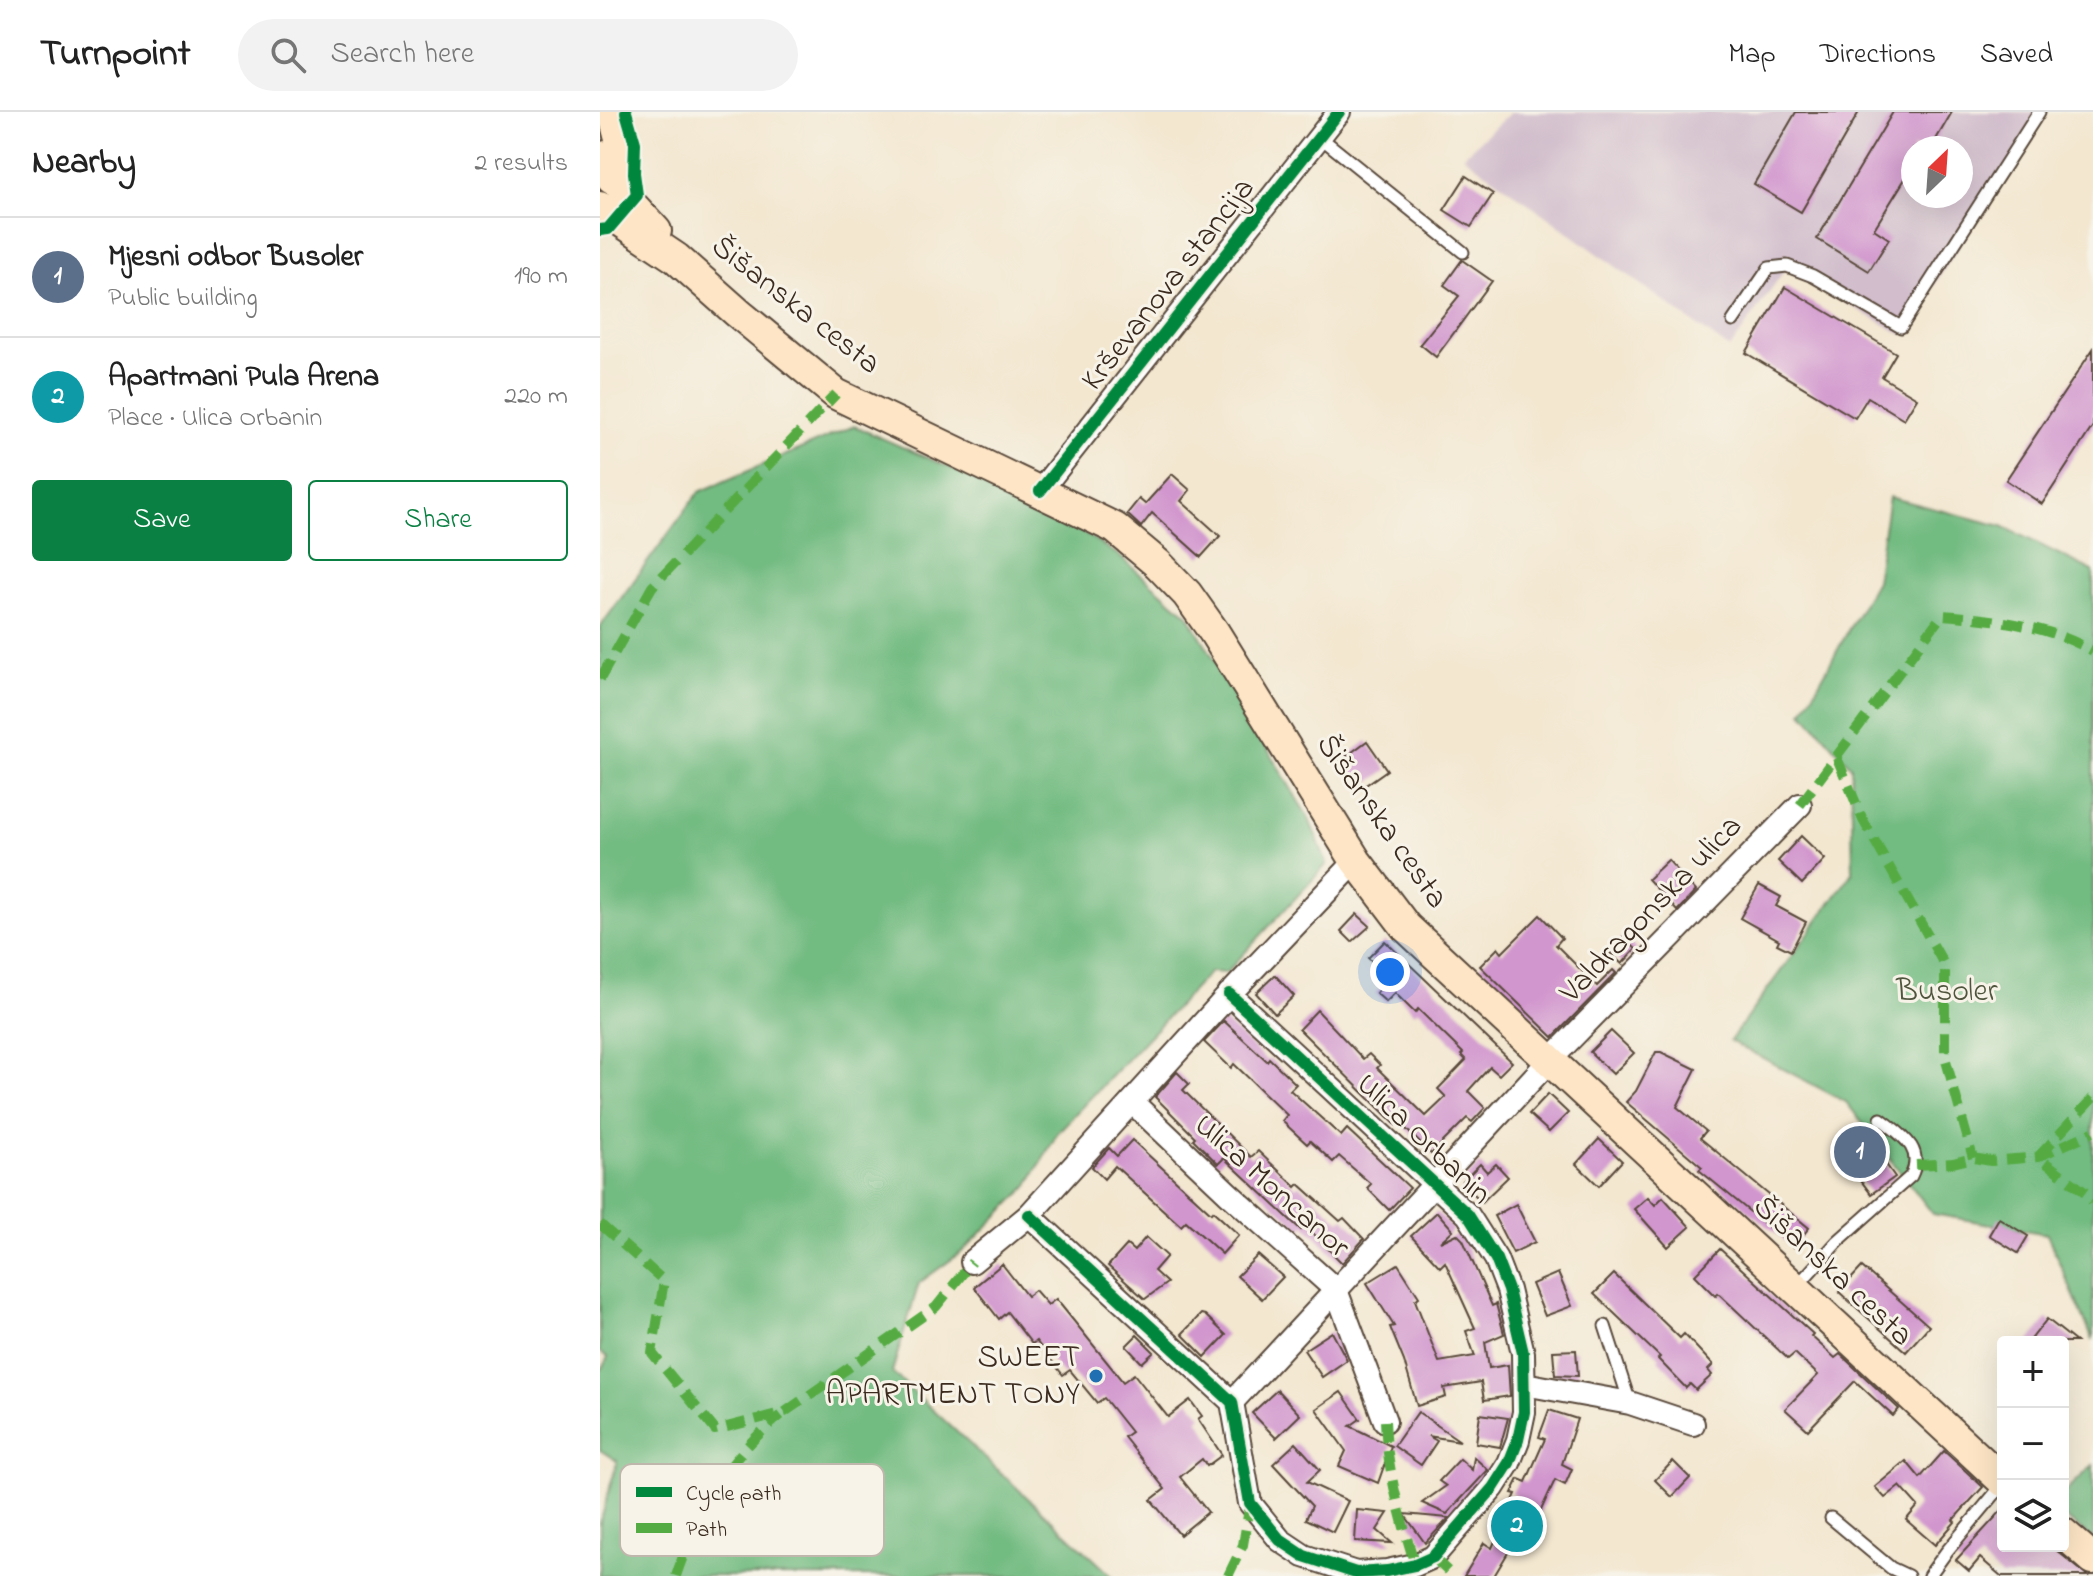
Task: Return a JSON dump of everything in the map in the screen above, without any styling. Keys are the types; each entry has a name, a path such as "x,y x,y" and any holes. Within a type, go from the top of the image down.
{"main road":[{"path":"605,174 621,143 613,112"},
{"path":"600,121 606,136 605,174"},
{"name":"Šišanska cesta","path":"605,174 676,258"},
{"name":"Šišanska cesta","path":"600,207 676,258 836,394 1115,528 1158,564 1187,594 1214,632 1356,861 1406,927 2001,1480"},
{"path":"2069,1538 2093,1559"}],"street":[{"name":"Krševanova stancija","path":"1040,491 1339,112"},
{"name":"Valdragonska ulica","path":"1550,1060 1800,805"},
{"path":"972,1262 1029,1215 1229,994 1356,861"},
{"name":"Ulica Orbanin","path":"1229,994 1435,1183 1468,1215 1496,1259 1523,1353 1524,1412 1518,1440 1509,1463 1493,1488 1433,1557 1415,1565 1387,1571 1356,1573 1304,1556 1280,1540 1250,1503 1232,1402 1435,1183 1550,1060"},
{"name":"Ulica Moncanor","path":"1132,1102 1336,1290 1385,1421"},
{"path":"1029,1215 1232,1402"},
{"path":"1524,1384 1630,1403 1693,1424"}],"lane":[{"path":"1733,321 1769,268 1787,266 1813,276 1901,327 2039,112"},
{"path":"1320,137 1463,252"},
{"path":"1796,1287 1838,1241 1911,1176 1916,1165 1915,1152 1907,1139 1881,1119"},
{"path":"1605,1326 1630,1403"},
{"path":"1929,1576 1997,1489"},
{"path":"1831,1518 1891,1568 1908,1576"}],"shaded area":[{"path":"1511,112 2043,112 1903,335 1785,269 1730,349 1463,156"}],"green space":[{"path":"854,426 1051,512 1118,555 1188,615 1309,819 1327,864 1226,973 1210,972 1058,1132 1027,1187 963,1251 919,1283 892,1372 1112,1576 600,1576 600,1524 617,1461 600,1450 600,1372 608,1357 600,1352 600,627 699,492"},
{"name":"Busoler","path":"1889,497 2002,526 2093,571 2093,1340 2047,1234 1933,1214 1846,1102 1730,1041 1853,872 1851,766 1803,712 1876,581"},
{"path":"2093,1465 2093,1539 2069,1521 2069,1488"}],"building":[{"path":"1796,112 1859,112 1801,212 1754,184"},
{"path":"1893,112 1952,112 1938,136 1901,136 1901,185 1874,229 1889,239 1869,271 1817,239"},
{"path":"1466,176 1493,194 1471,227 1444,210"},
{"path":"1462,260 1492,281 1436,357 1420,344 1459,296 1444,285"},
{"path":"1785,287 1896,353 1882,377 1917,398 1904,419 1868,397 1855,418 1746,353"},
{"path":"2093,349 2093,426 2042,504 2006,480"},
{"path":"1172,474 1190,490 1181,501 1220,536 1201,557 1152,513 1141,527 1127,514 1139,499 1145,504"},
{"path":"1367,741 1387,770 1360,789 1340,761"},
{"path":"1801,836 1825,859 1802,884 1778,861"},
{"path":"1668,860 1696,891 1677,911 1648,879"},
{"path":"1759,885 1781,897 1776,906 1806,922 1791,951 1777,944 1779,940 1740,918"},
{"path":"1357,914 1370,926 1352,942 1341,931"},
{"path":"1540,915 1562,938 1556,945 1597,986 1613,970 1616,973 1553,1037 1480,966 1498,948 1502,953"},
{"path":"1623,937 1636,949 1622,964 1609,952"},
{"path":"1385,941 1512,1062 1499,1075 1490,1067 1468,1091 1485,1108 1472,1122 1467,1118 1431,1154 1399,1122 1396,1125 1299,1029 1317,1010 1363,1059 1369,1054 1380,1065 1377,1068 1426,1116 1446,1097 1438,1089 1466,1060 1461,1055 1463,1053 1418,1009 1415,1013 1395,993 1386,1002 1376,993 1390,978 1368,958"},
{"path":"1275,975 1294,996 1275,1014 1256,993"},
{"path":"1224,1021 1296,1084 1290,1090 1341,1136 1347,1129 1410,1188 1389,1210 1367,1188 1371,1184 1339,1156 1333,1162 1310,1141 1307,1144 1282,1121 1287,1115 1234,1064 1231,1068 1204,1042"},
{"path":"1611,1031 1634,1053 1613,1074 1590,1052"},
{"path":"1656,1052 1696,1069 1677,1107 1706,1131 1700,1138 1809,1228 1793,1247 1699,1170 1702,1167 1626,1102 1636,1091"},
{"path":"1177,1072 1189,1084 1183,1090 1251,1157 1258,1151 1296,1187 1299,1184 1340,1221 1344,1218 1364,1239 1342,1263 1305,1225 1301,1230 1224,1158 1218,1164 1155,1097"},
{"path":"1548,1094 1568,1113 1549,1132 1529,1114"},
{"path":"1863,1132 1895,1177 1871,1194 1838,1150"},
{"path":"1599,1139 1622,1161 1599,1186 1576,1164"},
{"path":"1132,1140 1239,1235 1222,1254 1186,1221 1181,1226 1115,1166 1104,1179 1092,1167 1109,1148 1117,1156"},
{"path":"1480,1164 1487,1172 1496,1164 1508,1177 1482,1202 1462,1182"},
{"path":"1648,1197 1655,1205 1663,1197 1690,1227 1668,1247 1634,1209"},
{"path":"1516,1204 1535,1242 1513,1253 1494,1216"},
{"path":"1437,1212 1453,1230 1440,1242 1457,1234 1463,1240 1492,1306 1496,1304 1504,1334 1485,1342 1489,1368 1508,1365 1510,1396 1484,1400 1481,1382 1444,1388 1446,1397 1417,1406 1390,1327 1394,1326 1367,1283 1398,1264 1419,1297 1415,1300 1439,1362 1475,1356 1466,1331 1475,1328 1445,1262 1440,1267 1411,1236"},
{"path":"1999,1218 2028,1236 2018,1253 1989,1235"},
{"path":"1146,1237 1167,1256 1154,1271 1167,1283 1145,1299 1108,1266 1127,1245 1134,1251"},
{"path":"1720,1249 1835,1358 1840,1354 1899,1409 1893,1416 1855,1381 1808,1430 1785,1409 1818,1375 1795,1353 1788,1359 1695,1275"},
{"path":"1258,1255 1283,1277 1262,1299 1237,1276"},
{"path":"1002,1264 1027,1296 1035,1290 1048,1305 1056,1299 1123,1382 1134,1374 1168,1417 1190,1400 1202,1416 1198,1419 1222,1455 1207,1466 1202,1459 1180,1477 1208,1512 1180,1535 1151,1500 1165,1489 1124,1437 1131,1432 1104,1398 1097,1403 1070,1370 1063,1375 1036,1341 1032,1344 1007,1312 999,1319 974,1287"},
{"path":"1862,1267 1929,1326 1906,1352 1839,1292"},
{"path":"1558,1273 1572,1306 1545,1316 1532,1284"},
{"path":"1614,1274 1680,1338 1684,1334 1713,1365 1708,1370 1712,1375 1696,1390 1690,1384 1686,1388 1658,1359 1660,1357 1594,1294"},
{"path":"1201,1314 1226,1335 1205,1357 1182,1334"},
{"path":"2047,1319 2068,1336 2034,1336"},
{"path":"1332,1332 1347,1360 1322,1377 1304,1350"},
{"path":"1137,1335 1154,1352 1142,1363 1126,1346"},
{"path":"1576,1350 1578,1376 1555,1375 1553,1351"},
{"path":"1277,1390 1300,1415 1276,1438 1252,1413"},
{"path":"1341,1392 1360,1419 1350,1426 1391,1446 1378,1483 1339,1466 1346,1451 1316,1409"},
{"path":"1549,1410 1577,1419 1562,1464 1572,1469 1565,1485 1555,1480 1522,1551 1512,1546 1494,1576 1464,1576 1484,1543 1492,1548 1516,1494 1512,1493 1519,1479 1526,1482 1545,1439 1539,1437"},
{"path":"1418,1412 1460,1441 1428,1436 1437,1441 1421,1465 1394,1446"},
{"path":"1480,1414 1508,1418 1500,1447 1476,1443"},
{"path":"1296,1443 1320,1470 1307,1482 1348,1501 1333,1532 1306,1519 1312,1506 1273,1464"},
{"path":"1944,1451 1983,1487 1935,1545 1906,1520 1918,1506 1900,1486 1885,1498 1875,1487 1906,1461 1920,1478"},
{"path":"1474,1457 1488,1470 1447,1514 1422,1503 1446,1486 1439,1481 1460,1459 1472,1470"},
{"path":"1673,1461 1690,1478 1672,1497 1655,1480"},
{"path":"1357,1510 1388,1513 1377,1530 1392,1543 1355,1541"},
{"path":"1404,1514 1449,1518 1425,1543"},
{"path":"1997,1516 1997,1552 2058,1552 2088,1576 2001,1576 1980,1558 1969,1571 1956,1560"}],"marked path":[{"path":"600,679 652,587 836,394"},
{"path":"1800,805 1942,615 2039,629 2093,651"},
{"path":"1837,758 1863,820 1945,966 1945,1057 1973,1158"},
{"path":"2093,1098 2038,1157 2086,1193 2093,1202"},
{"path":"1916,1165 1953,1163 1973,1158 1991,1161 2038,1157 2093,1132"},
{"path":"600,1224 664,1281 652,1353 715,1430 785,1412 936,1307 972,1262"},
{"path":"732,1464 781,1415"},
{"path":"1385,1421 1392,1476 1415,1565"},
{"path":"1228,1576 1243,1545 1250,1503"},
{"path":"676,1576 684,1556"},
{"path":"1433,1557 1453,1576"}],"cycle path":[{"path":"600,230 608,229 637,195 635,143 626,112"},
{"path":"1040,491 1339,112"},
{"path":"1029,1215 1232,1402 1250,1503 1280,1540 1304,1556 1356,1573 1387,1571 1415,1565 1433,1557 1493,1488 1509,1463 1518,1440 1524,1412 1523,1353 1508,1290 1496,1259 1468,1215 1229,994"}],"place":[{"name":"Mjesni odbor Busoler","path":"1860,1152"},
{"name":"SWEET APARTMENT TONY","path":"1096,1376"},
{"name":"Apartmani Pula Arena","path":"1517,1526"}]}
